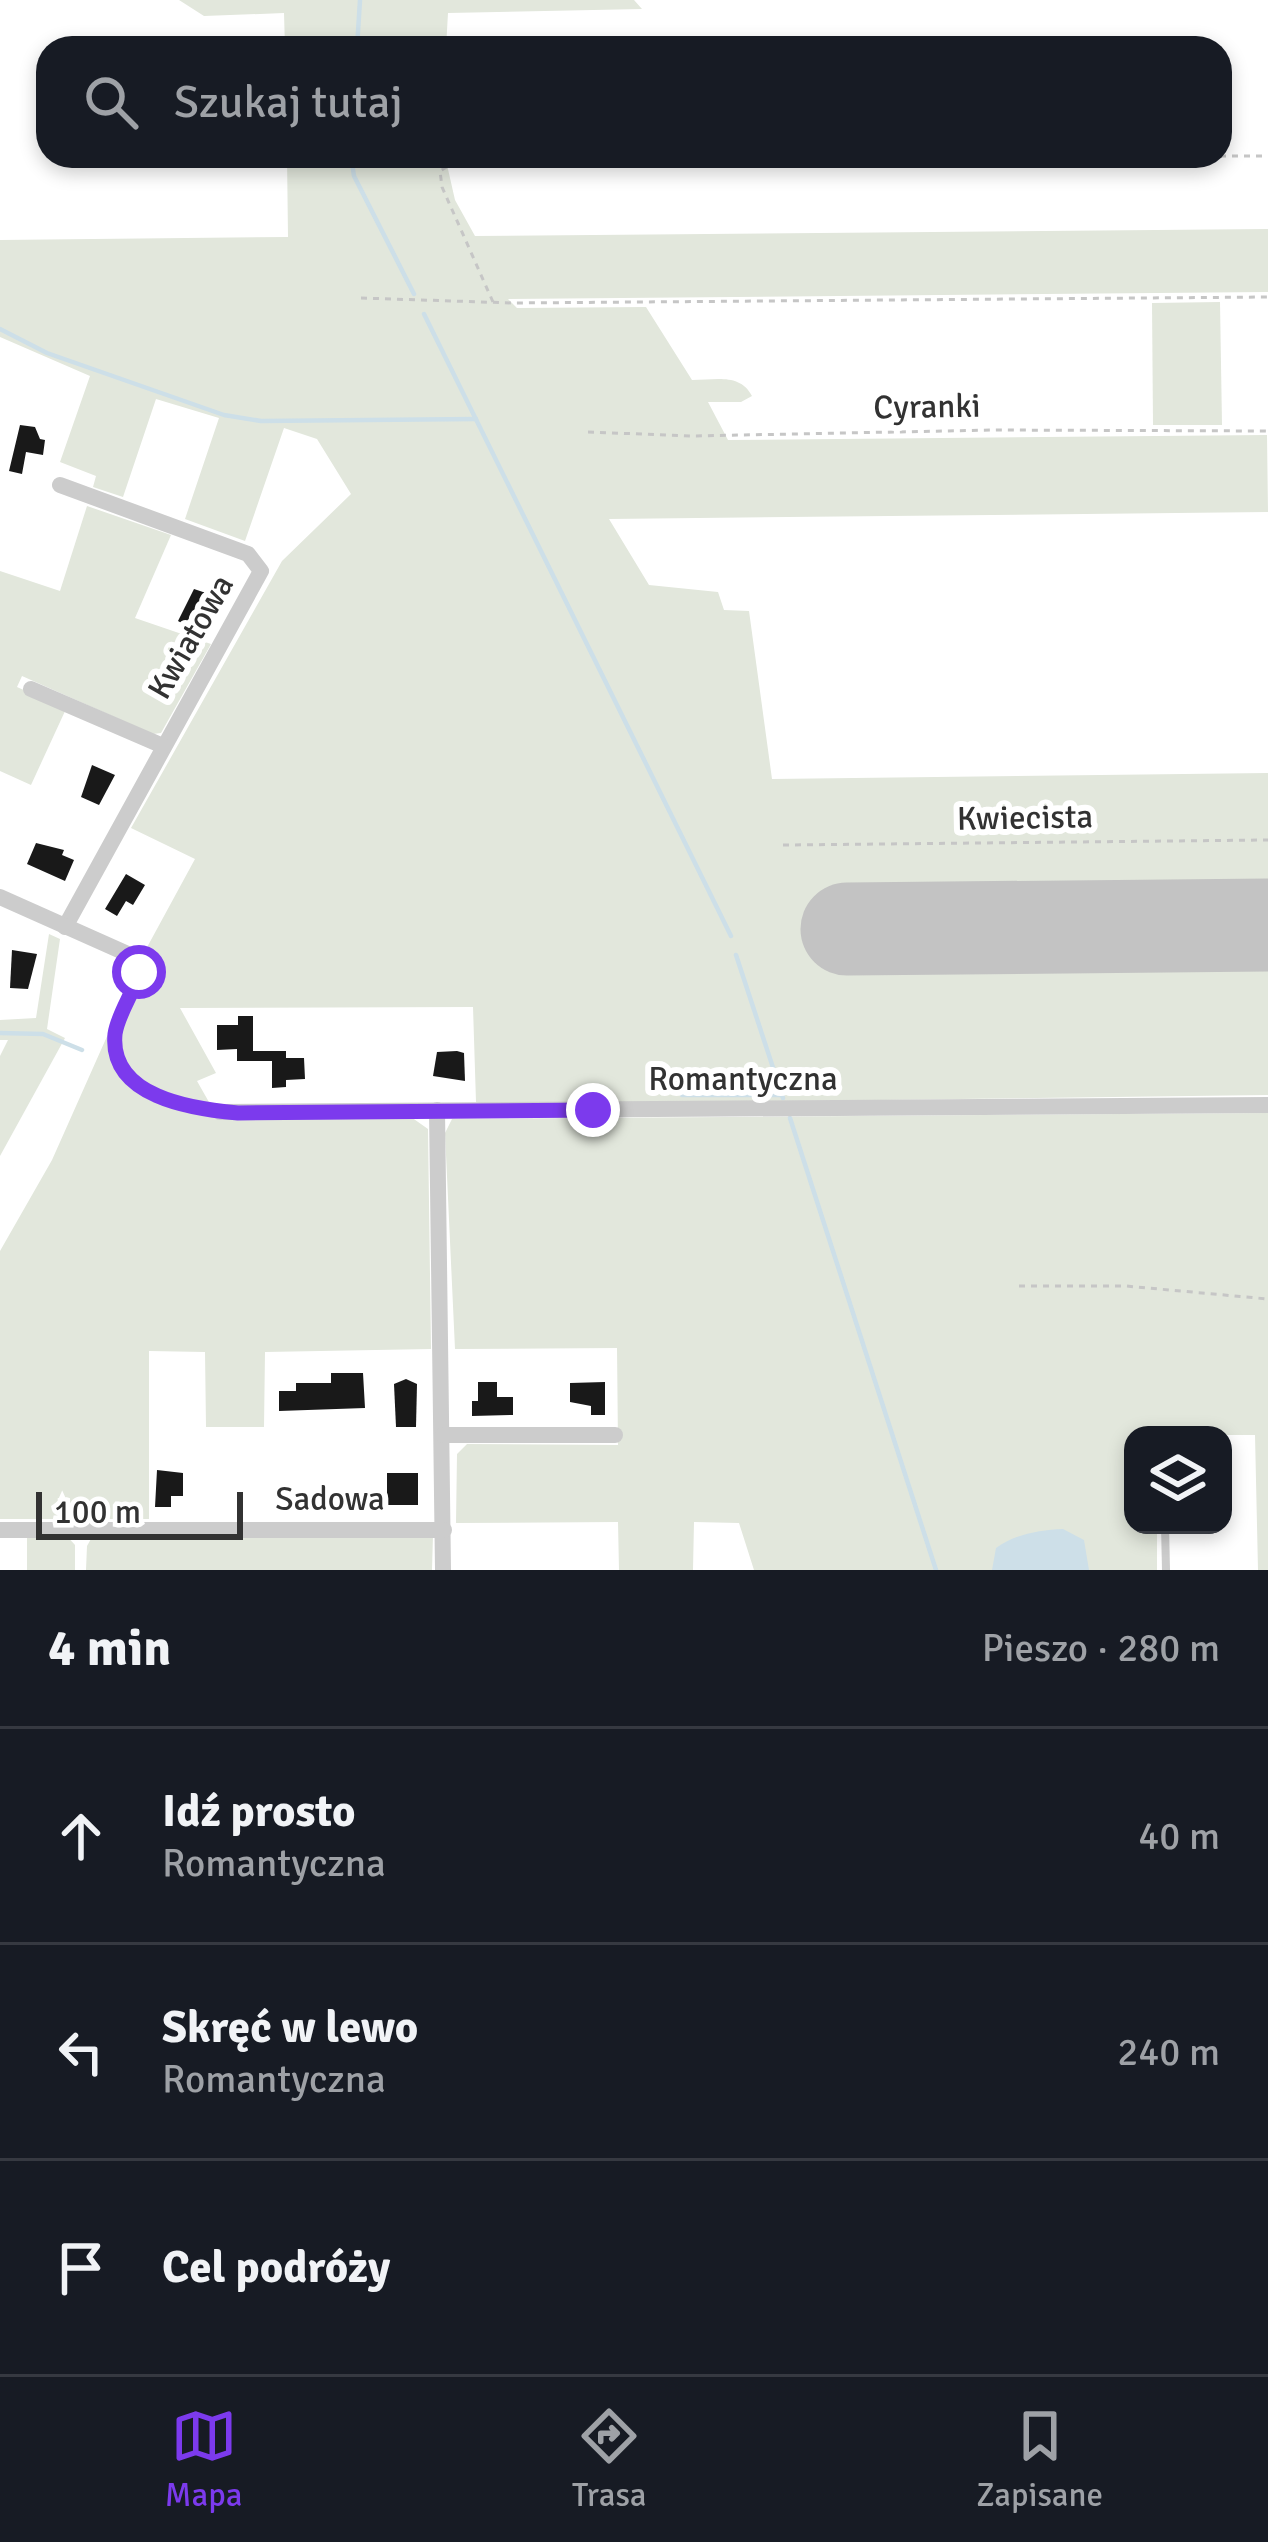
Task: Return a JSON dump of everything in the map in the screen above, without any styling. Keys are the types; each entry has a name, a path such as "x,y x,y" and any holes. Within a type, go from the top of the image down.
{"street":[{"name":"Kwiatowa","path":"60,485 248,554 260,567 259,580 65,927"},
{"path":"31,688 164,746"},
{"path":"0,898 137,964"},
{"name":"Romantyczna","path":"220,1112 1268,1105"},
{"path":"436,1110 443,1570"},
{"path":"442,1435 615,1435"},
{"name":"Sadowa","path":"0,1530 443,1530"}],"lane":[{"path":"1165,1534 1166,1570"}],"path":[{"path":"1232,156 1268,156"},
{"path":"445,168 440,171 442,187 493,302"},
{"path":"361,298 493,302 1268,296"},
{"name":"Cyranki","path":"588,432 692,436 1268,431"},
{"name":"Kwiecista","path":"783,845 1268,840"},
{"path":"137,964 139,976 115,1031 116,1058 144,1090 162,1099 220,1112"},
{"path":"1019,1286 1168,1288 1268,1299"}],"shaded area":[{"path":"179,0 634,0 642,9 448,13 447,36 285,36 284,13 204,16"},
{"path":"287,168 448,168 455,200 475,236 1268,229 1268,292 508,299 517,308 646,307 692,380 734,381 752,396 741,402 708,402 728,440 1267,435 1268,512 609,519 649,585 718,592 724,610 749,611 772,779 1268,773 1268,1095 484,1105 476,1102 473,1007 180,1008 216,1073 197,1081 218,1118 411,1117 428,1129 431,1349 265,1352 264,1427 206,1427 205,1352 149,1351 149,1519 0,1519 0,1251 52,1160 145,951 195,859 131,828 282,561 351,494 317,439 284,428 245,541 185,519 219,418 156,399 123,497 93,487 96,476 60,462 90,376 0,337 0,240 288,237"},
{"path":"1220,302 1222,425 1153,425 1152,303"},
{"path":"87,506 171,535 135,618 211,644 161,733 153,734 22,676 17,687 66,709 31,785 0,771 0,571 60,591"},
{"path":"49,934 60,939 47,1029 65,1038 0,1156 0,1056 8,1040 0,1040 0,1020 36,1018"},
{"path":"1268,1113 1268,1570 1258,1570 1255,1435 1232,1435 1232,1426 1124,1426 1124,1534 1157,1534 1157,1570 754,1570 739,1523 694,1522 693,1570 619,1570 618,1522 456,1523 457,1454 467,1444 618,1445 617,1348 455,1349 445,1133 452,1119"},
{"path":"1063,1529 1084,1540 1089,1570 992,1570 996,1548 1003,1543"},
{"path":"66,1535 75,1545 75,1570 27,1570 27,1536"},
{"path":"433,1535 432,1570 86,1570 92,1537"}],"building":[{"path":"20,425 35,427 45,440 43,455 26,452 22,474 9,471"},
{"path":"194,589 215,596 194,630 178,621"},
{"path":"92,765 115,775 99,805 81,797"},
{"path":"36,843 64,850 62,855 74,860 65,881 27,864"},
{"path":"126,874 145,885 133,905 126,901 117,916 105,909"},
{"path":"12,950 37,954 28,989 10,988"},
{"path":"238,1016 253,1016 253,1051 286,1051 286,1058 304,1058 305,1079 286,1080 286,1087 272,1088 272,1061 237,1061 237,1049 217,1050 217,1025 238,1025"},
{"path":"437,1052 464,1053 465,1081 433,1076"},
{"path":"331,1373 363,1373 365,1408 279,1411 279,1391 296,1391 296,1383 331,1383"},
{"path":"406,1379 417,1384 416,1427 396,1427 394,1384"},
{"path":"478,1382 497,1382 497,1397 513,1397 513,1415 472,1416"},
{"path":"605,1382 605,1415 591,1415 591,1406 570,1402 570,1383"},
{"path":"157,1470 183,1473 183,1496 171,1496 171,1507 155,1507"},
{"path":"387,1473 418,1473 418,1505 387,1505"}],"waterway":[{"path":"358,36 360,0"},
{"path":"353,168 414,294"},
{"path":"424,314 731,936"},
{"path":"0,329 47,353 224,415 261,421 476,419"},
{"path":"736,955 783,1098"},
{"path":"0,1033 43,1034 82,1050"},
{"path":"682,1095 781,1095"},
{"path":"790,1118 936,1570"}],"runway":[{"path":"847,929 1268,925"}],"route":[{"path":"139,972 115,1031 116,1058 144,1090 162,1099 238,1113 593,1110"}]}
